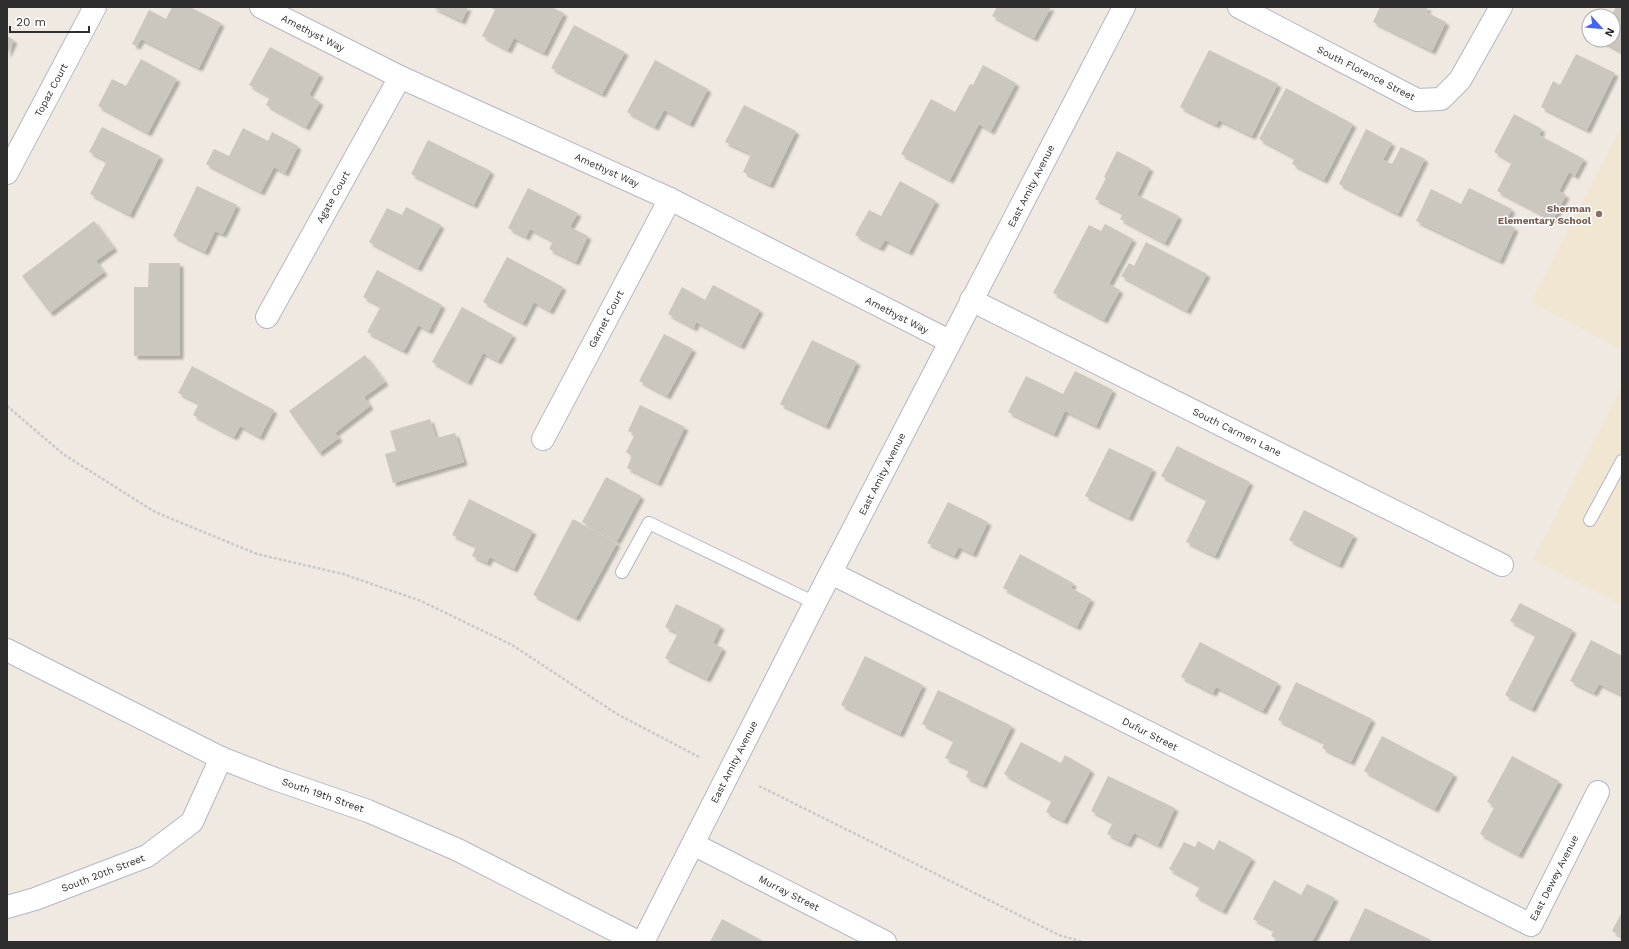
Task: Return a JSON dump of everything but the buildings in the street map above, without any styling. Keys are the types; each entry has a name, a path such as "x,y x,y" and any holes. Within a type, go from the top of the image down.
{"street":[{"name":"Topaz Court","path":"7,173 96,7"},
{"name":"Amethyst Way","path":"261,7 400,77 670,199 950,341"},
{"name":"East Amity Avenue","path":"643,942 815,602 1124,7"},
{"name":"South Florence Street","path":"1239,7 1417,100 1441,99 1460,80 1500,7"},
{"name":"Agate Court","path":"267,317 400,77"},
{"name":"Garnet Court","path":"543,439 670,199"},
{"name":"South Carmen Lane","path":"971,300 1502,565"},
{"name":"Dufur Street","path":"831,572 1469,895"},
{"name":"South 19th Street","path":"7,650 220,758 275,779 368,811 458,850 638,942"},
{"name":"South 20th Street","path":"7,907 35,899 147,856 192,822 220,758"},
{"name":"East Dewey Avenue","path":"1469,895 1531,925 1598,792"},
{"name":"Murray Street","path":"693,844 885,942"}],"lane":[{"path":"1590,520 1622,461"},
{"path":"622,572 649,523 815,602"}],"path":[{"path":"7,406 63,454 155,512 256,554 342,574 421,601 512,645 617,714 701,758"},
{"path":"759,786 1059,935 1083,942"}],"shaded area":[{"name":"Sherman Elementary School","path":"1622,126 1622,350 1531,302"},
{"path":"1622,386 1622,605 1533,560"}],"place":[{"name":"Sherman Elementary School","path":"1599,214"}]}
